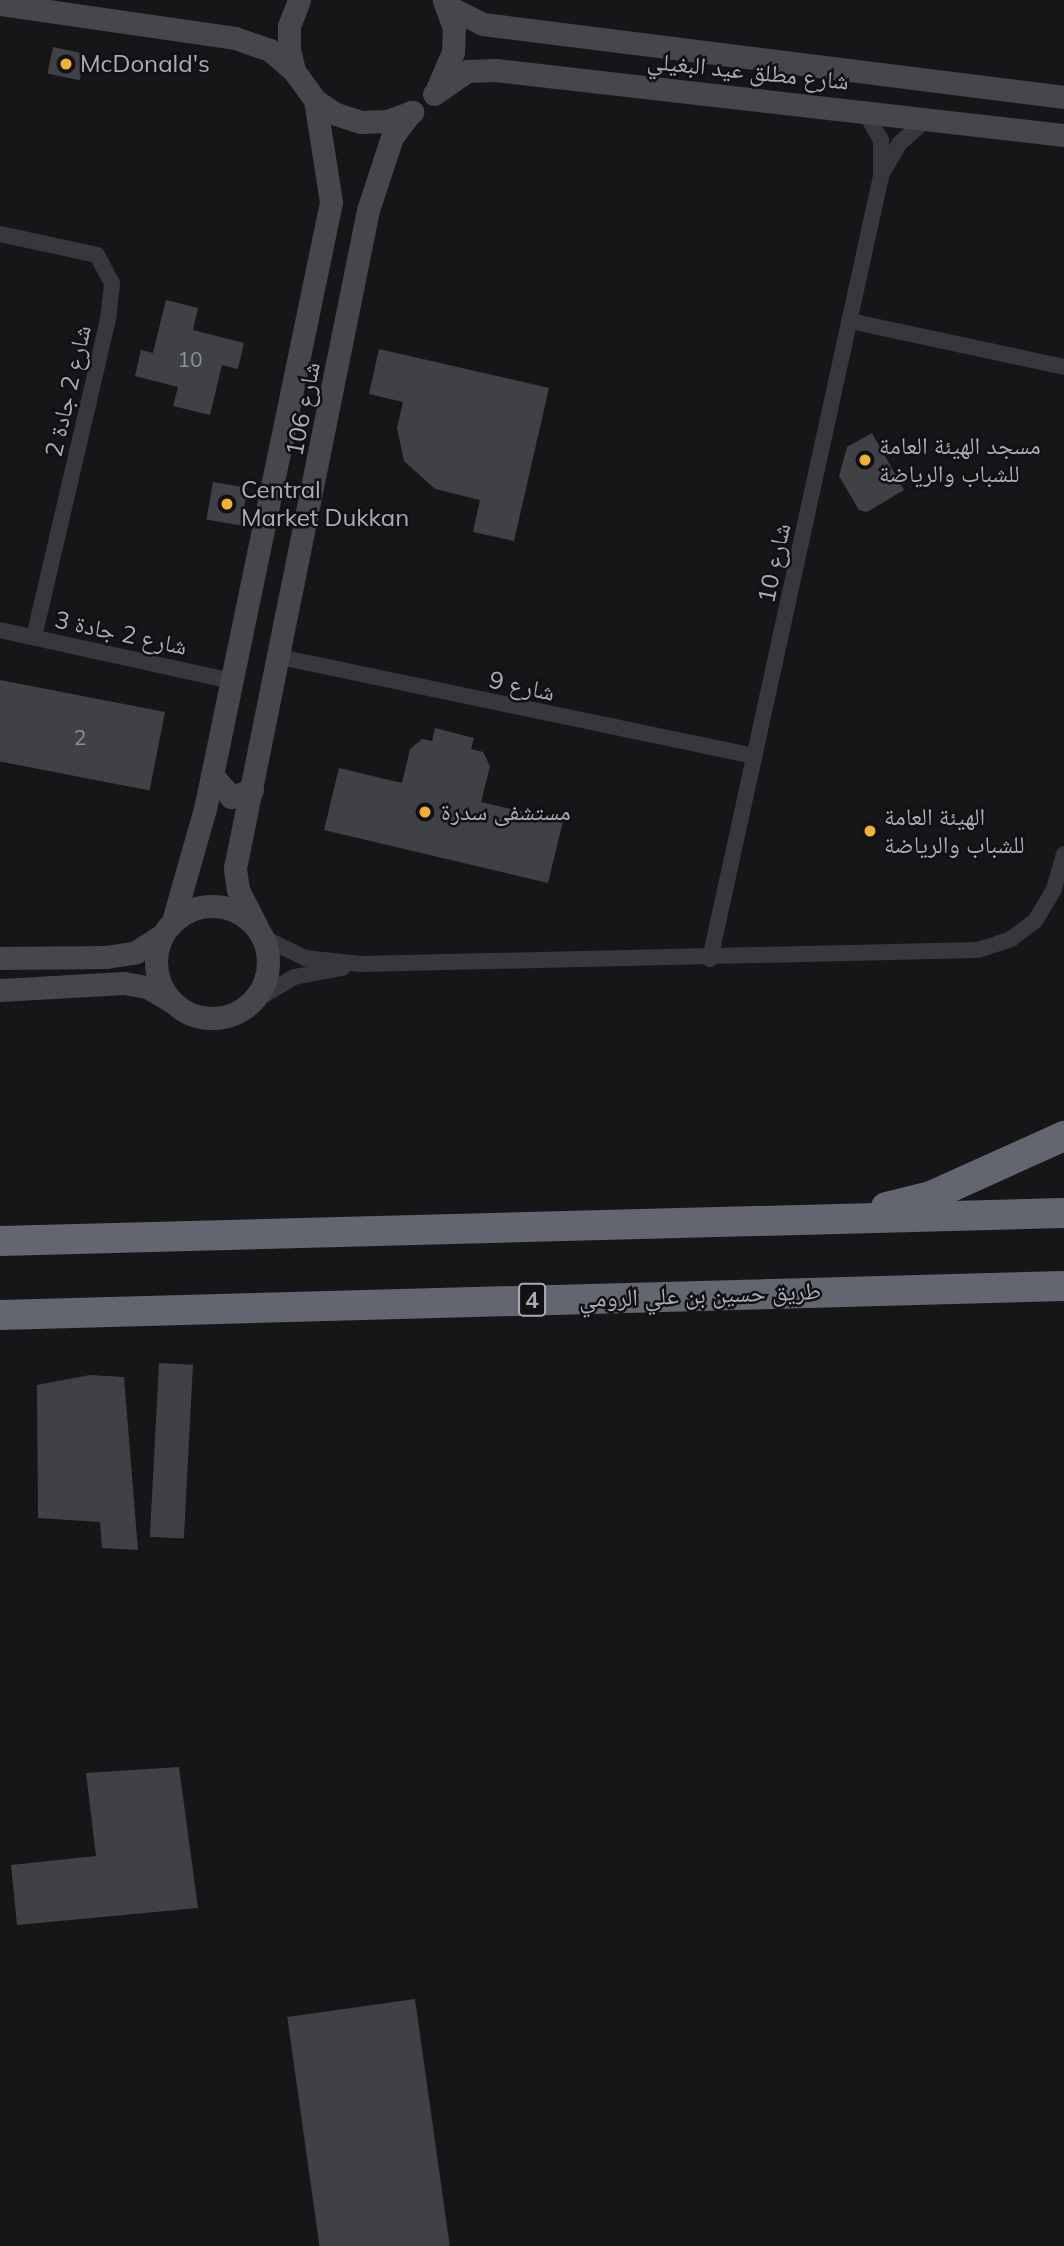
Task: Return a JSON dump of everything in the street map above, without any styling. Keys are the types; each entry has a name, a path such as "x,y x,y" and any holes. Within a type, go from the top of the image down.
{"highway":[{"path":"820,1222 930,1196 1064,1136"},
{"path":"0,1241 820,1222 1064,1213"},
{"name":"طريق حسين بن علي الرومي","path":"0,1315 1064,1286"}],"street":[{"path":"294,71 289,26 299,0"},
{"path":"434,94 453,52 445,3"},
{"name":"شارع مطلق عيد البغيلي","path":"445,3 483,24 1064,97"},
{"path":"0,4 235,38 271,50 294,71 315,100 336,114 361,121 387,121 411,112"},
{"name":"شارع مطلق عيد البغيلي","path":"411,112 467,71 495,70 863,109 1064,135"},
{"name":"شارع 106","path":"168,928 212,775 331,202 315,100"},
{"name":"شارع 10","path":"710,959 881,176 881,140 863,109"},
{"name":"شارع 106","path":"260,932 237,890 235,868 280,657 368,210 392,136 411,112"},
{"name":"شارع 10","path":"881,176 899,144 926,119"},
{"name":"شارع 2 جادة 2","path":"0,234 97,255 112,283 108,319 34,638"},
{"path":"850,321 1064,367"},
{"name":"شارع 2 جادة 3","path":"0,631 232,681"},
{"name":"شارع 9","path":"280,657 755,757"},
{"path":"212,775 231,797 251,790"},
{"path":"0,958 116,955 136,952 188,910 225,906 260,932 305,958 361,964 645,954 710,959 978,950 1010,939 1035,921 1054,889 1064,854"},
{"path":"168,928 156,969 171,1000"},
{"path":"251,1003 268,973 260,932"},
{"path":"0,990 124,983 147,987 196,1016 216,1018 251,1003 294,978 361,964"}],"building":[{"name":"McDonald's","path":"53,47 85,54 80,80 47,73"},
{"path":"166,300 198,308 193,330 244,343 238,369 222,365 210,415 173,406 178,387 135,376 141,350 153,353"},
{"path":"379,349 549,388 514,541 473,532 480,500 435,489 404,461 397,428 403,402 369,394"},
{"name":"مسجد الهيئة العامة للشباب والرياضة","path":"872,433 904,490 867,512 859,510 839,476 847,447"},
{"name":"Central Market Dukkan","path":"213,482 247,488 241,526 206,519"},
{"path":"0,680 165,712 150,791 0,761"},
{"name":"مستشفى سدرة","path":"435,728 474,738 471,749 483,752 490,766 481,802 563,821 548,883 324,830 339,768 402,783 410,749 422,739 432,741"},
{"path":"159,1363 193,1365 184,1539 150,1537"},
{"path":"90,1375 124,1377 138,1550 102,1548 100,1522 38,1518 37,1385"},
{"path":"179,1767 198,1908 17,1925 11,1865 96,1856 86,1773"},
{"path":"415,1999 450,2246 319,2246 287,2017"}],"place":[{"name":"McDonald's","path":"66,64"},
{"name":"مسجد الهيئة العامة للشباب والرياضة","path":"865,460"},
{"name":"Central Market Dukkan","path":"227,504"},
{"name":"مستشفى سدرة","path":"425,812"},
{"name":"الهيئة العامة للشباب والرياضة","path":"870,831"}]}
